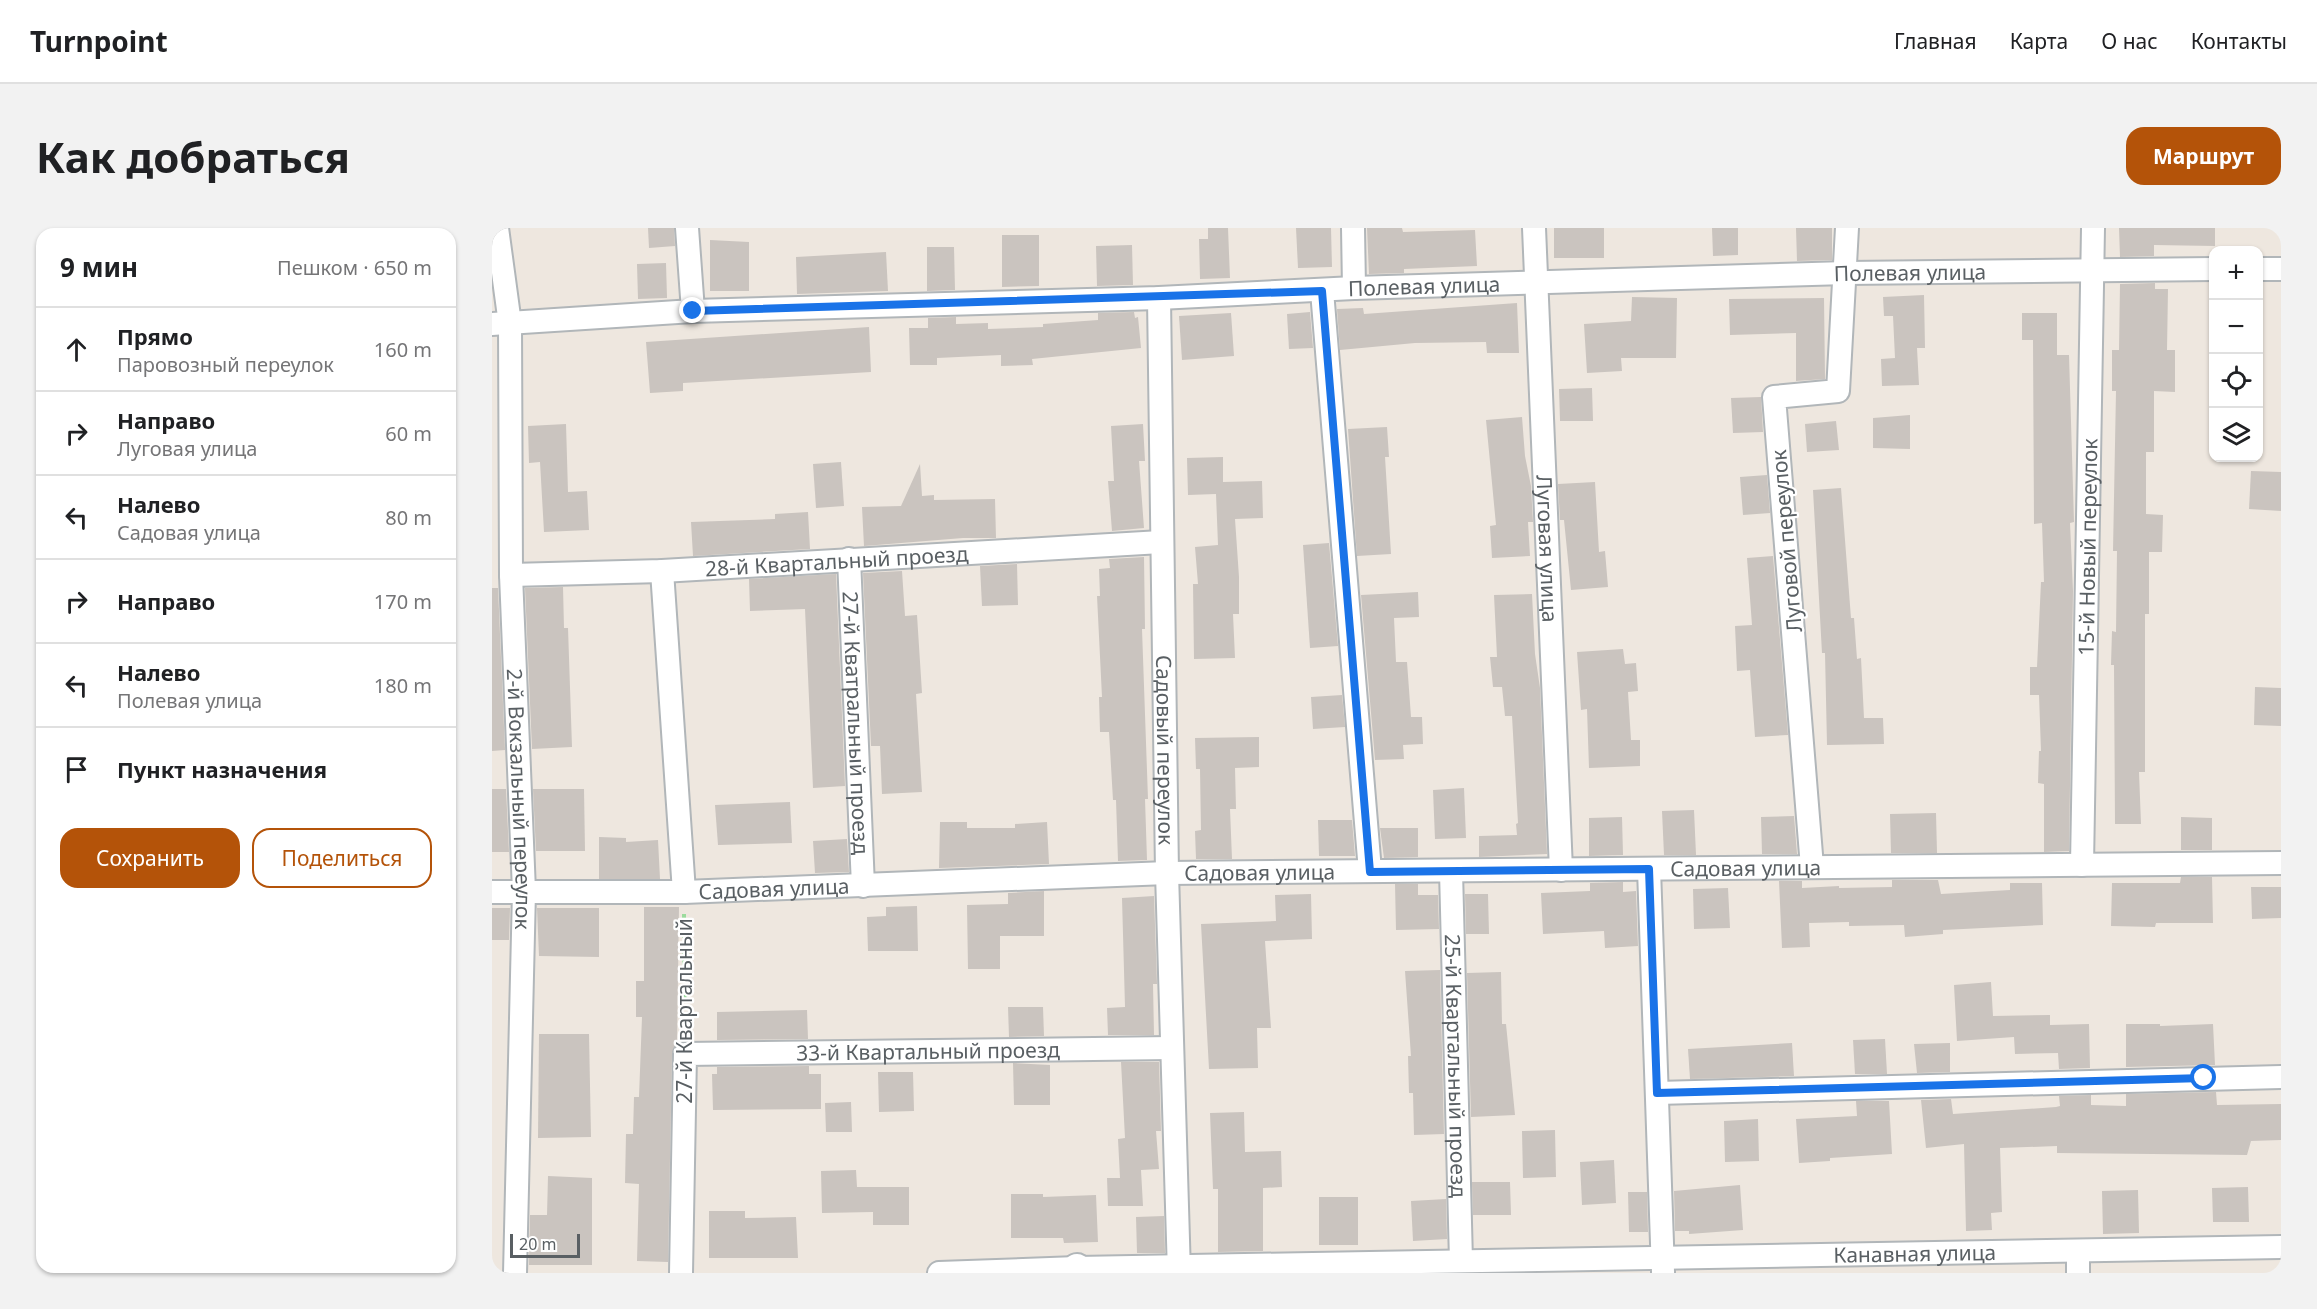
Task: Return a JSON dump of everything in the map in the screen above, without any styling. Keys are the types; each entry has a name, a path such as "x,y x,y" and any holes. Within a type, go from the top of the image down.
{"street":[{"name":"2-й Вокзальный переулок","path":"497,228 524,891 516,1273"},
{"path":"687,228 693,311"},
{"path":"1353,228 1354,288"},
{"name":"Луговая улица","path":"1534,228 1561,870"},
{"path":"1846,273 1847,228"},
{"name":"15-й Новый переулок","path":"2082,865 2093,228"},
{"name":"Полевая улица","path":"501,324 693,311 1159,298 1354,288 1846,273 2209,269"},
{"path":"2263,269 2281,269"},
{"name":"Луговой переулок","path":"1812,867 1774,397 1838,390 1846,273"},
{"path":"1322,291 1370,872"},
{"name":"Садовый переулок","path":"1159,298 1167,873 1178,1270"},
{"name":"28-й Квартальный проезд","path":"511,575 662,571 1161,542"},
{"name":"27-й Кватральный проезд","path":"849,559 863,886"},
{"name":"27-й Квартальный","path":"662,571 684,892"},
{"name":"Садовая улица","path":"492,892 684,892 1167,873 2281,863"},
{"path":"1649,869 1663,1266"},
{"name":"25-й Квартальный проезд","path":"1451,871 1461,1262"},
{"name":"33-й Квартальный проезд","path":"685,1054 1172,1048"},
{"name":"27-й Квартальный","path":"681,1273 685,1054"},
{"path":"1657,1093 2281,1077"},
{"name":"Канавная улица","path":"939,1273 1178,1270 1461,1262 1663,1266 2078,1262 2281,1247"}],"path":[{"name":"27-й Квартальный","path":"684,892 685,1054"}],"building":[{"path":"648,228 674,228 675,246 649,248"},
{"path":"1208,228 1228,228 1230,278 1200,279 1199,239 1208,239"},
{"path":"1296,228 1331,228 1332,267 1298,268"},
{"path":"1367,228 1402,228 1403,232 1475,230 1477,266 1404,269 1404,273 1369,274"},
{"path":"1554,228 1604,228 1604,258 1554,258"},
{"path":"1712,228 1738,228 1738,255 1713,256"},
{"path":"1796,228 1832,228 1832,260 1797,261"},
{"path":"2119,228 2215,228 2215,246 2154,245 2154,256 2120,257"},
{"path":"1002,235 1039,235 1039,286 1002,287"},
{"path":"710,240 749,242 749,291 710,291"},
{"path":"1132,245 1133,285 1097,286 1096,246"},
{"path":"927,247 954,247 955,290 927,291"},
{"path":"886,252 888,291 797,294 796,257"},
{"path":"666,263 667,298 638,299 637,264"},
{"path":"2155,283 2155,289 2168,289 2167,350 2175,350 2175,392 2154,391 2154,452 2146,452 2146,514 2163,515 2162,552 2149,552 2149,614 2145,614 2145,772 2139,772 2141,824 2115,824 2114,665 2111,665 2112,631 2116,632 2117,551 2113,551 2116,391 2112,391 2112,350 2119,350 2120,284"},
{"path":"1924,295 1925,348 1917,348 1919,385 1882,386 1881,359 1895,358 1893,316 1884,316 1883,297"},
{"path":"1632,297 1677,298 1676,358 1621,358 1622,371 1587,373 1584,324 1631,321"},
{"path":"1824,298 1825,379 1796,381 1796,333 1730,335 1729,299"},
{"path":"1517,303 1519,353 1487,353 1486,342 1415,343 1340,350 1337,309 1363,308 1364,314"},
{"path":"1134,312 1135,318 1138,317 1141,348 1032,359 1033,365 1001,366 1001,355 937,358 937,365 910,365 909,328 928,328 928,318 956,317 956,324 988,323 988,329 1043,327 1043,324 1098,320 1098,313"},
{"path":"1310,312 1313,348 1289,349 1287,314"},
{"path":"1231,313 1234,356 1182,360 1179,316"},
{"path":"2022,313 2057,313 2057,355 2069,355 2074,522 2070,523 2073,591 2069,851 2044,852 2044,784 2038,783 2039,751 2041,751 2039,695 2030,695 2030,667 2037,667 2041,582 2044,582 2042,523 2034,524 2033,340 2022,340"},
{"path":"869,327 871,372 683,383 683,391 650,393 646,342"},
{"path":"1592,388 1593,421 1560,421 1559,389"},
{"path":"1761,397 1763,432 1733,433 1731,398"},
{"path":"1910,415 1910,449 1873,448 1873,418"},
{"path":"1522,417 1525,456 1531,486 1533,522 1528,522 1530,556 1492,558 1490,526 1496,525 1486,420"},
{"path":"1836,421 1839,450 1807,452 1805,424"},
{"path":"566,424 568,492 587,491 589,530 544,532 540,462 529,463 528,426"},
{"path":"1143,424 1145,461 1139,461 1144,528 1112,531 1108,481 1114,481 1111,426"},
{"path":"1387,427 1389,457 1385,457 1391,554 1357,556 1348,429"},
{"path":"1223,457 1223,482 1262,481 1263,518 1235,519 1239,614 1233,614 1235,658 1194,659 1193,584 1198,584 1195,547 1218,545 1216,494 1188,495 1187,458"},
{"path":"841,462 844,506 816,508 813,464"},
{"path":"920,464 922,496 934,495 934,500 995,499 996,538 963,538 864,546 862,507 901,506"},
{"path":"2251,471 2281,472 2281,511 2249,509"},
{"path":"1767,475 1770,513 1743,515 1740,477"},
{"path":"1595,482 1599,552 1605,551 1608,587 1571,590 1564,520 1560,520 1558,484"},
{"path":"1841,488 1851,618 1854,618 1857,659 1861,658 1864,718 1883,718 1884,744 1827,745 1825,653 1822,653 1813,490"},
{"path":"808,512 810,549 693,556 691,522 775,519 775,514"},
{"path":"1329,543 1338,646 1310,648 1303,545"},
{"path":"1773,556 1788,735 1755,737 1750,670 1737,671 1735,626 1752,625 1747,558"},
{"path":"1144,557 1145,629 1142,629 1148,799 1145,799 1147,860 1118,861 1116,800 1113,800 1109,732 1100,732 1099,697 1102,697 1097,596 1100,596 1099,569 1110,568 1109,559"},
{"path":"1017,564 1018,605 982,606 980,566"},
{"path":"902,571 905,616 917,615 922,693 916,694 922,792 882,794 880,746 871,746 863,573"},
{"path":"836,574 845,786 813,788 805,609 750,611 749,579"},
{"path":"563,587 564,628 568,628 572,747 532,749 525,588"},
{"path":"492,588 498,588 505,750 492,751"},
{"path":"1418,592 1419,617 1394,618 1396,662 1407,662 1411,717 1422,717 1423,744 1403,745 1404,759 1375,760 1361,595"},
{"path":"1532,594 1535,654 1540,688 1547,854 1479,857 1479,836 1517,835 1516,824 1518,823 1512,716 1505,716 1502,687 1493,687 1490,657 1497,657 1494,595"},
{"path":"1623,649 1625,664 1636,663 1638,691 1628,692 1631,740 1640,740 1640,766 1589,768 1587,709 1581,710 1577,652"},
{"path":"2255,687 2281,688 2281,726 2254,725"},
{"path":"1342,695 1345,727 1313,729 1311,697"},
{"path":"1259,737 1259,767 1235,768 1236,809 1230,809 1232,859 1196,859 1195,831 1201,830 1200,769 1196,769 1195,738"},
{"path":"1464,788 1466,838 1435,839 1433,790"},
{"path":"492,789 506,789 509,852 492,852"},
{"path":"533,789 584,789 585,851 536,851"},
{"path":"790,802 792,843 718,845 715,805"},
{"path":"1694,810 1696,855 1664,855 1662,811"},
{"path":"1936,813 1937,853 1891,853 1890,814"},
{"path":"1794,816 1797,854 1762,854 1761,817"},
{"path":"1622,817 1623,855 1589,856 1589,818"},
{"path":"2181,817 2212,818 2212,850 2181,850"},
{"path":"1318,820 1352,820 1355,856 1319,856"},
{"path":"940,822 967,822 967,828 1015,828 1015,824 1047,822 1049,864 939,868"},
{"path":"1380,828 1418,828 1418,857 1384,858"},
{"path":"599,837 626,838 626,842 658,840 660,879 599,879"},
{"path":"847,839 849,872 815,873 813,841"},
{"path":"2181,877 2212,877 2213,923 2156,923 2155,927 2111,926 2112,883 2180,883"},
{"path":"1892,880 1938,880 1941,894 2010,890 2010,883 2042,883 2043,925 1943,930 1943,934 1905,937 1904,925 1849,926 1849,922 1809,923 1810,947 1782,948 1779,881 1802,881 1802,888 1839,886 1839,888 1892,887"},
{"path":"1623,882 1623,892 1636,891 1638,946 1605,948 1604,931 1543,934 1541,893 1590,891 1590,883"},
{"path":"1395,884 1418,884 1418,895 1438,895 1439,929 1396,930"},
{"path":"2251,887 2281,887 2281,918 2252,919"},
{"path":"1728,888 1730,928 1694,929 1693,889"},
{"path":"1044,891 1044,936 1000,936 1000,969 968,969 967,905 1008,904 1008,893"},
{"path":"1311,894 1312,939 1265,941 1271,1028 1257,1028 1258,1068 1209,1069 1201,924 1276,921 1275,895"},
{"path":"1465,894 1488,894 1489,934 1466,934"},
{"path":"1154,896 1157,984 1153,984 1154,1035 1108,1035 1107,1008 1125,1007 1122,898"},
{"path":"917,906 918,951 868,951 867,917 886,916 886,907"},
{"path":"644,907 679,907 677,1043 672,1054 668,1262 637,1261 639,1184 625,1183 626,1134 633,1134 634,1097 639,1097 642,1017 636,1017 636,981 644,981"},
{"path":"492,908 510,908 509,940 492,940"},
{"path":"537,908 599,908 599,957 539,956"},
{"path":"1440,970 1444,1134 1414,1135 1413,1093 1409,1093 1408,1056 1411,1056 1405,971"},
{"path":"1501,972 1502,1024 1506,1024 1515,1115 1471,1117 1467,973"},
{"path":"1991,982 1993,1016 2050,1015 2050,1025 2089,1024 2090,1068 2059,1069 2058,1053 2015,1054 2014,1037 1957,1041 1954,985"},
{"path":"1008,1007 1043,1007 1044,1036 1009,1037"},
{"path":"807,1010 808,1039 717,1040 717,1012"},
{"path":"2126,1024 2160,1024 2160,1026 2213,1024 2215,1065 2126,1067"},
{"path":"539,1034 589,1034 591,1137 538,1138"},
{"path":"1885,1039 1887,1074 1855,1074 1853,1040"},
{"path":"1792,1043 1794,1076 1690,1079 1688,1049"},
{"path":"1950,1043 1950,1072 1917,1073 1914,1044"},
{"path":"1121,1062 1159,1062 1161,1131 1156,1131 1159,1169 1141,1170 1143,1206 1108,1206 1107,1178 1120,1178 1118,1139 1125,1138"},
{"path":"1013,1063 1050,1065 1050,1105 1014,1105"},
{"path":"809,1066 809,1074 821,1074 821,1109 713,1110 712,1074 717,1074 717,1067"},
{"path":"878,1072 913,1072 914,1111 879,1112"},
{"path":"2216,1092 2217,1105 2281,1104 2281,1140 2251,1141 2247,1155 2057,1153 2057,1146 2000,1148 2002,1212 1991,1213 1992,1230 1966,1231 1964,1144 1926,1148 1921,1100 1951,1099 1953,1114 2056,1107 2060,1106 2059,1096 2091,1095 2091,1105 2126,1106 2126,1094"},
{"path":"1856,1101 1889,1101 1892,1154 1830,1158 1830,1161 1799,1163 1796,1119 1857,1116"},
{"path":"851,1102 852,1132 826,1132 825,1103"},
{"path":"1244,1112 1245,1152 1281,1151 1282,1187 1263,1188 1263,1251 1218,1252 1218,1189 1213,1189 1210,1113"},
{"path":"1758,1119 1759,1161 1725,1162 1724,1121"},
{"path":"1555,1130 1556,1177 1523,1178 1522,1131"},
{"path":"1614,1160 1616,1203 1582,1205 1580,1162"},
{"path":"856,1170 857,1187 909,1187 909,1225 873,1225 873,1212 822,1213 821,1171"},
{"path":"548,1176 592,1178 592,1265 529,1265 530,1215 547,1215"},
{"path":"1472,1182 1510,1182 1511,1215 1473,1215"},
{"path":"1740,1185 1743,1230 1689,1234 1689,1231 1675,1231 1674,1191"},
{"path":"2248,1187 2249,1222 2213,1222 2212,1188"},
{"path":"2138,1190 2139,1233 2103,1234 2102,1191"},
{"path":"1628,1192 1647,1192 1648,1232 1629,1232"},
{"path":"1011,1194 1043,1194 1043,1197 1096,1195 1098,1242 1064,1243 1063,1238 1011,1238"},
{"path":"1319,1197 1358,1197 1358,1245 1319,1245"},
{"path":"1446,1199 1447,1239 1413,1241 1411,1201"},
{"path":"709,1211 745,1211 745,1218 796,1217 798,1258 709,1258"},
{"path":"1164,1216 1165,1253 1137,1253 1136,1217"}],"route":[{"path":"693,311 1159,298 1322,291 1370,872 1649,869 1657,1093 2204,1078"}]}
